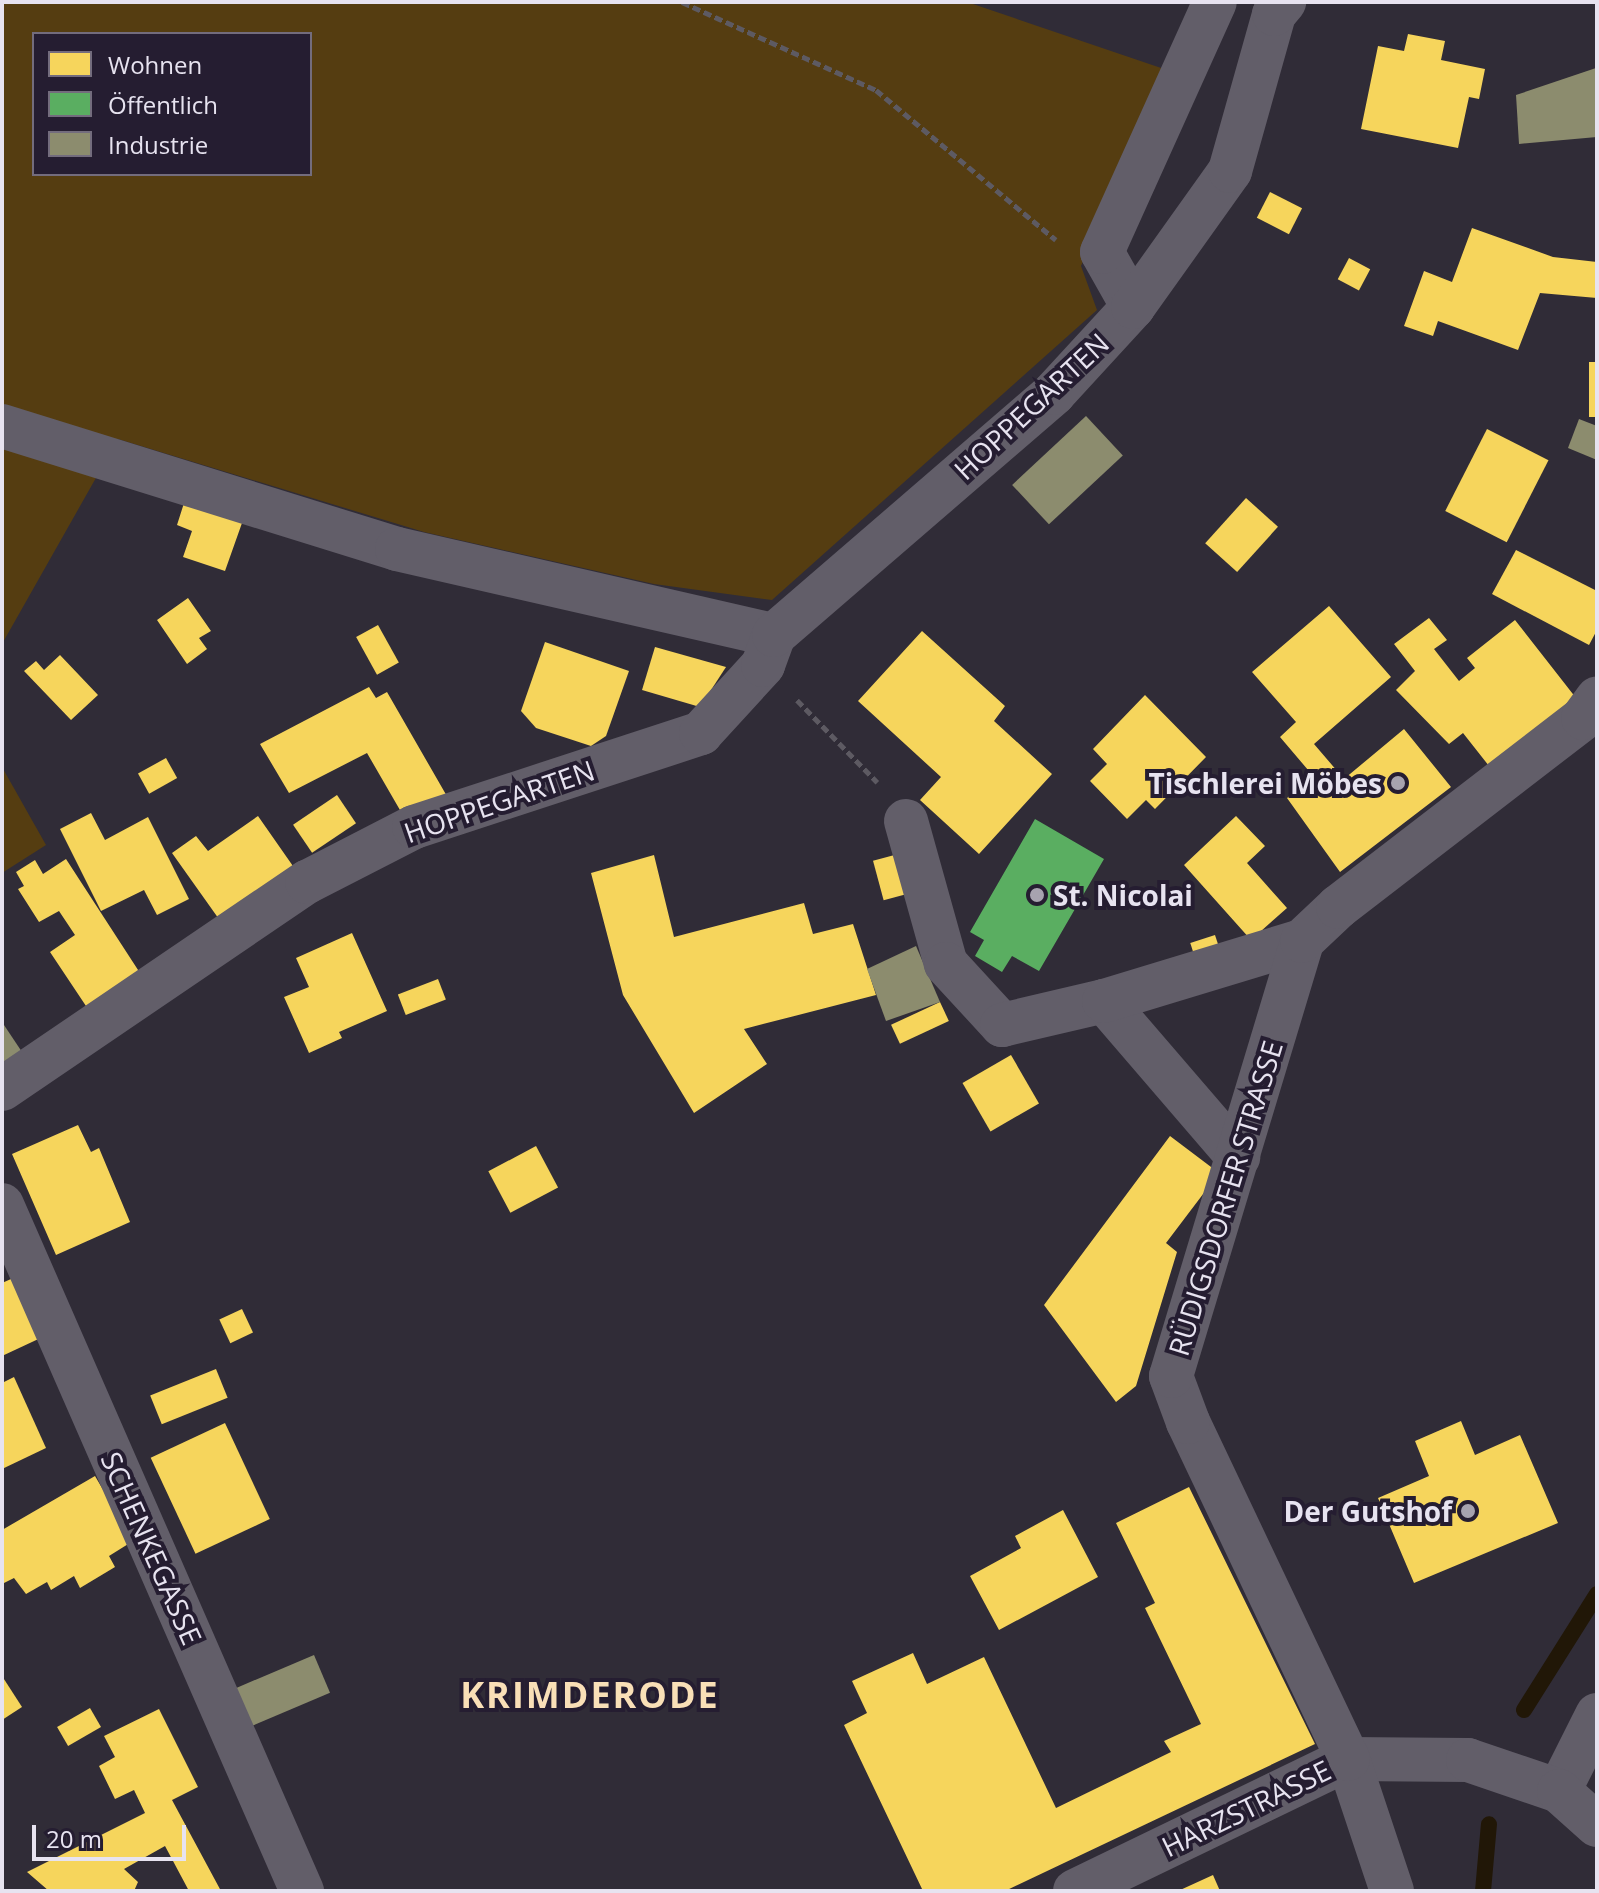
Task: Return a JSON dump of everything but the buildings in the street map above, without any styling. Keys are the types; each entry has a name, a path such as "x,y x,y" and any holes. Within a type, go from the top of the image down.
{"street":[{"path":"1133,307 1102,252 1215,2"},
{"name":"HOPPEGARTEN","path":"2,1089 307,882 414,827 701,733 768,650 1054,393 1133,307 1230,171 1274,14 1284,2"},
{"path":"2,426 397,549 768,650"},
{"path":"906,821 946,964 1002,1025 1104,1001 1302,941 1338,907 1583,718 1597,699"},
{"name":"RÜDIGSDORFER STRASSE","path":"1302,941 1171,1376 1188,1422 1348,1759 1392,1891"},
{"path":"1104,1001 1238,1157"},
{"name":"SCHENKEGASSE","path":"2,1205 302,1891"},
{"path":"1559,1791 1597,1715"},
{"name":"HARZSTRASSE","path":"1075,1891 1348,1759 1468,1760 1559,1791 1597,1825"}],"path":[{"path":"682,2 876,90 998,187 1077,259 1102,252"},
{"path":"768,650 886,792 906,821"}],"shaded area":[{"path":"2,2 967,2 1167,70 1081,266 1097,310 772,600 654,584 424,532 118,439 2,644"},
{"path":"2,767 46,845 2,873"}],"waterway":[{"path":"1524,1710 1597,1594"},
{"path":"1483,1891 1489,1824"}],"place":[{"name":"Tischlerei Möbes","path":"1398,783"},
{"name":"St. Nicolai","path":"1037,895"},
{"name":"Der Gutshof","path":"1468,1511"}],"district":[{"name":"KRIMDERODE","path":"590,1695"}]}
